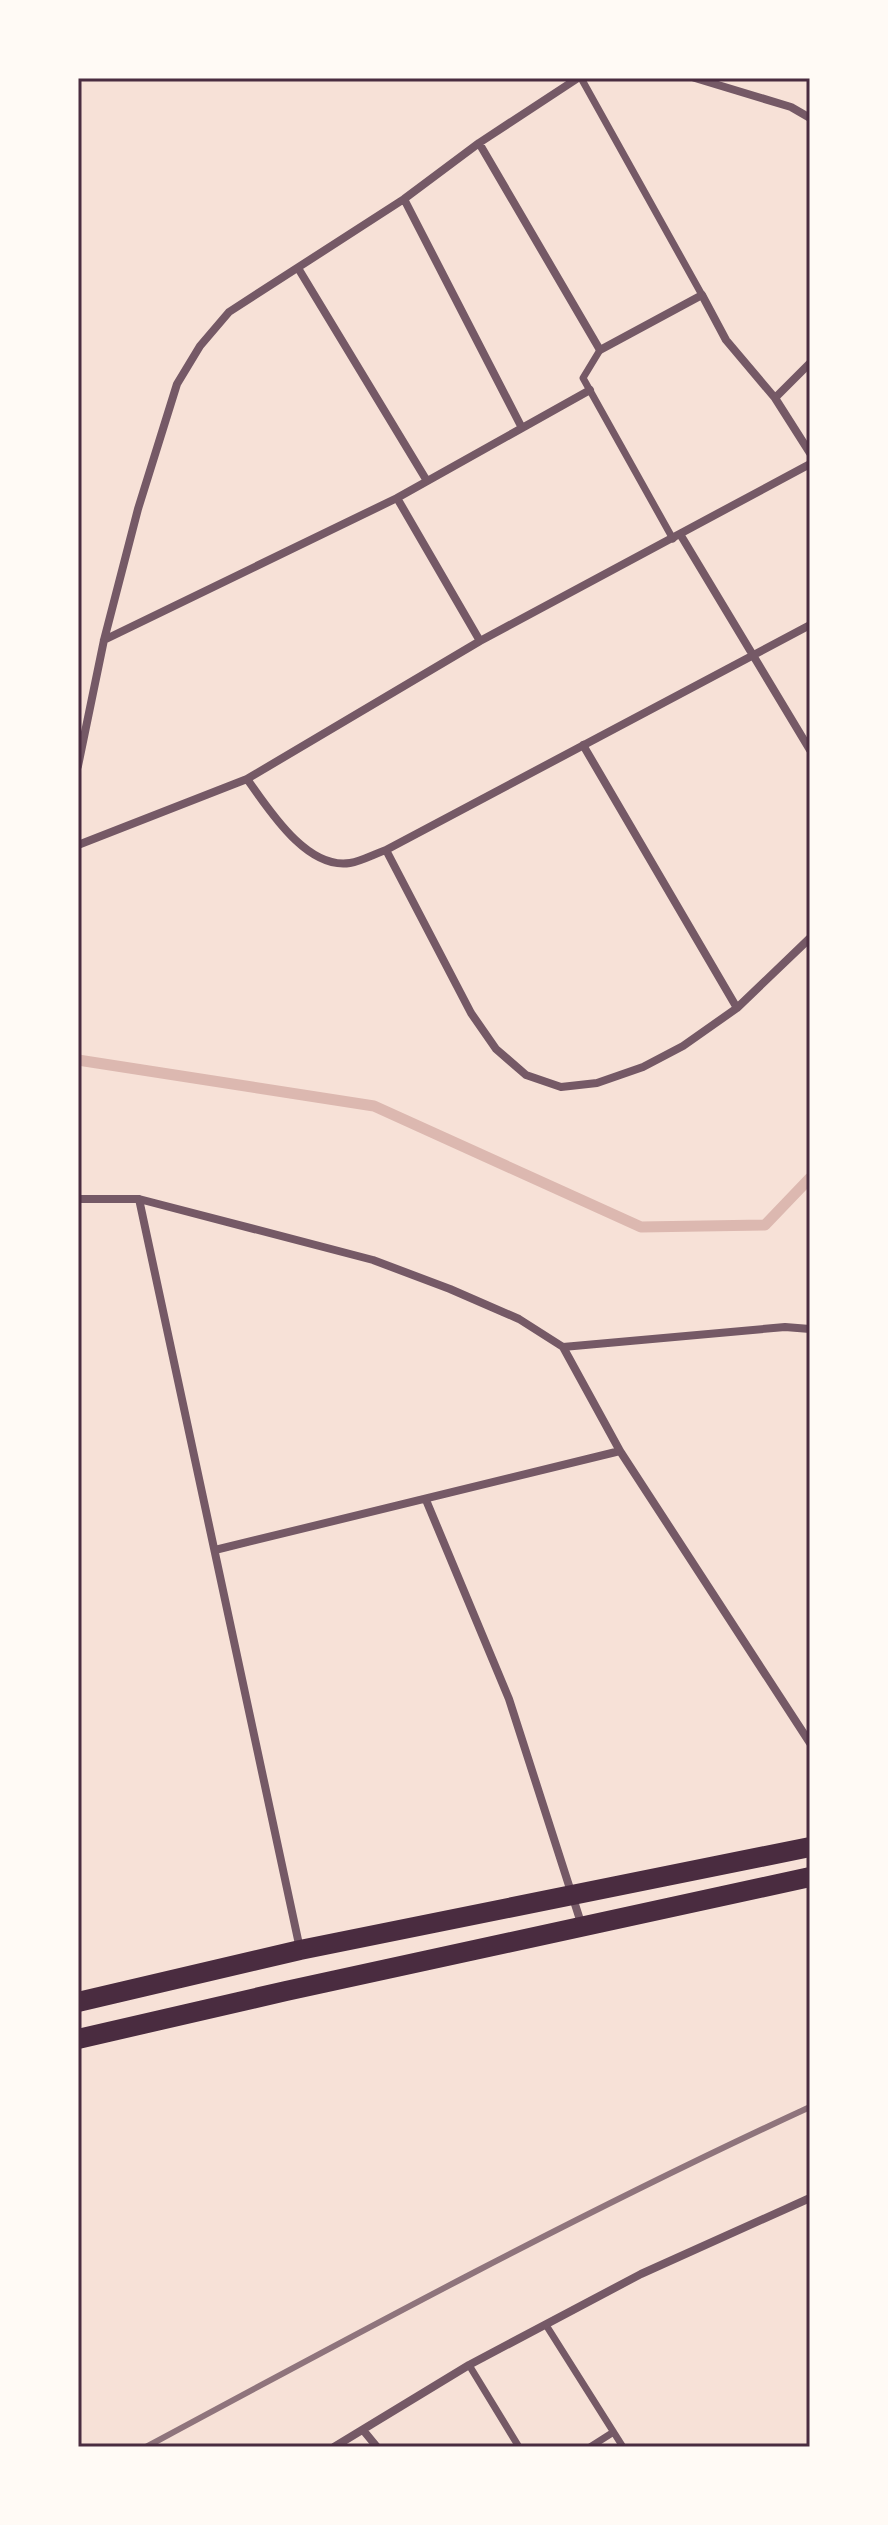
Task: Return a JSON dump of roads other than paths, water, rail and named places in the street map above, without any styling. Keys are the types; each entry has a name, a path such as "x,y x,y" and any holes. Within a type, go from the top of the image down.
{"main road":[{"path":"78,2002 300,1950 810,1847"},
{"path":"78,2039 810,1877"}],"street":[{"path":"78,766 104,640 138,509 177,384 200,346 229,312 404,199 479,143 580,78 726,340 775,398 810,453"},
{"path":"695,78 791,107 810,118"},
{"path":"479,143 600,350"},
{"path":"404,199 522,428"},
{"path":"298,268 427,481"},
{"path":"702,295 600,350 583,378 677,536 755,655 810,750"},
{"path":"775,398 810,363"},
{"path":"104,640 397,498 590,390"},
{"path":"78,845 247,779 480,641 810,464"},
{"path":"397,498 480,641"},
{"path":"247,779 300,845 322,858 348,863 386,850 810,625"},
{"path":"583,745 737,1008"},
{"path":"386,850 471,1013 496,1049 526,1075 561,1087 597,1083 643,1067 683,1046 737,1008 810,938"},
{"path":"78,1199 139,1199 373,1260 519,1319 563,1347 620,1451 810,1743"},
{"path":"139,1199 300,1950"},
{"path":"563,1347 785,1327 810,1329"},
{"path":"215,1550 620,1451"},
{"path":"426,1500 509,1699 582,1926"},
{"path":"334,2447 469,2365 641,2274 810,2198"},
{"path":"546,2325 623,2447"},
{"path":"469,2365 519,2447"},
{"path":"363,2430 377,2447"},
{"path":"590,2447 612,2433"}],"waterway":[{"path":"78,1060 374,1106 641,1227 765,1225 810,1178"}],"railway":[{"path":"146,2447 558,2229 810,2107"}]}
